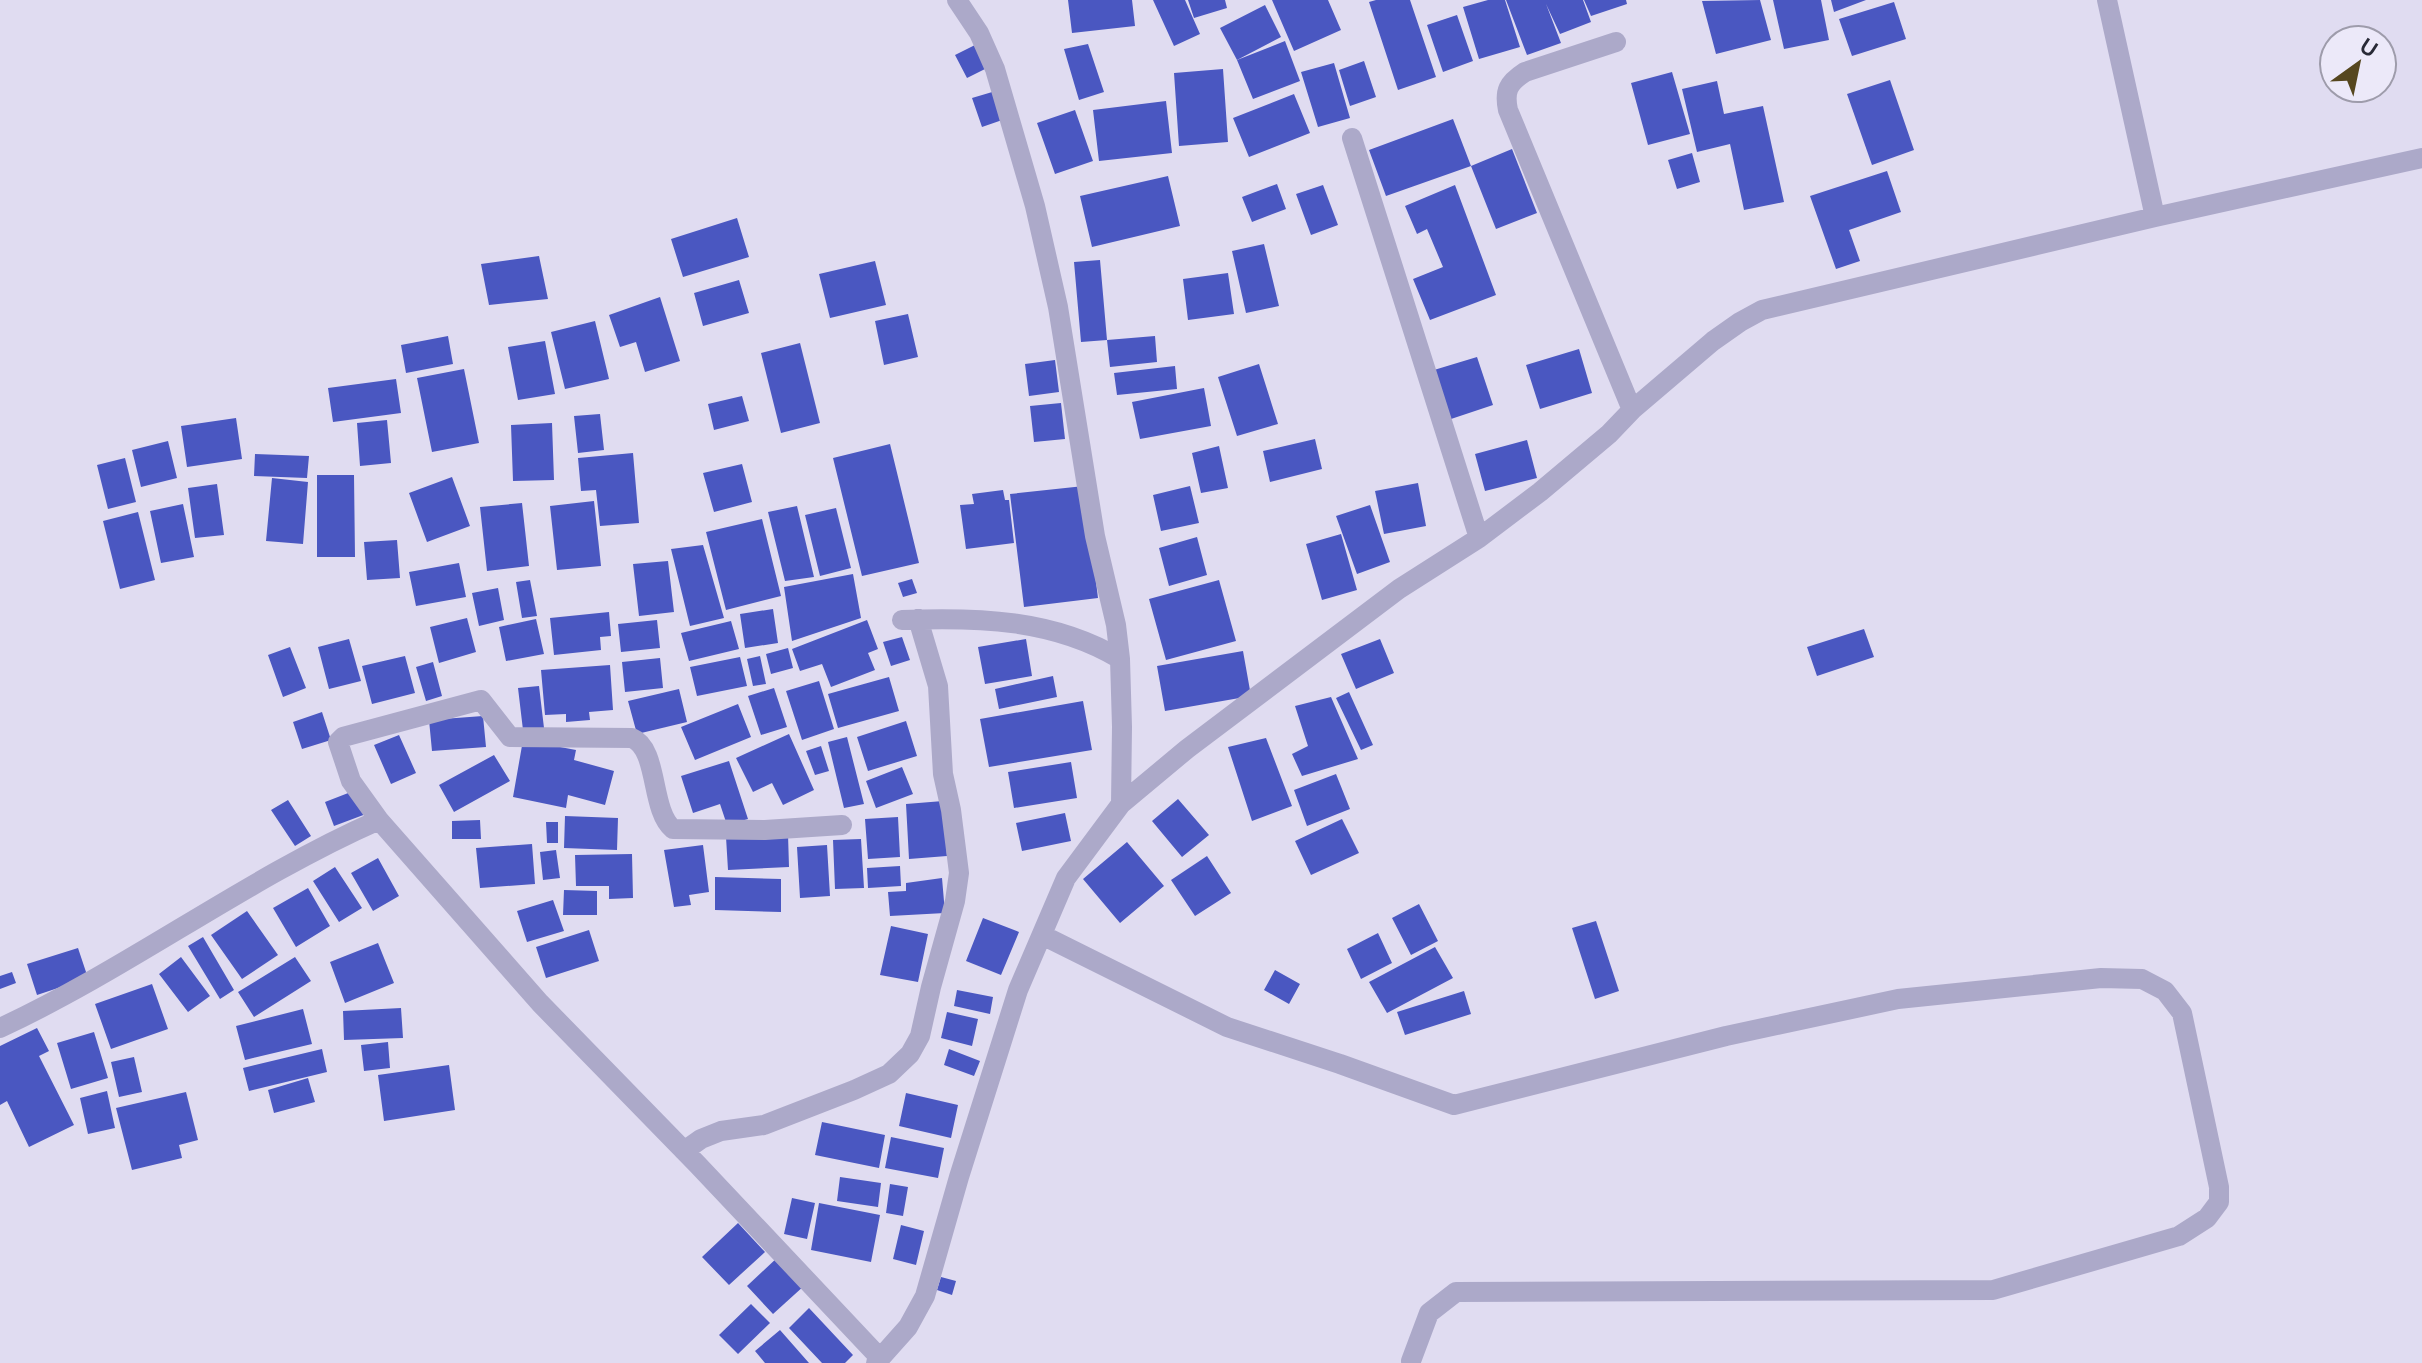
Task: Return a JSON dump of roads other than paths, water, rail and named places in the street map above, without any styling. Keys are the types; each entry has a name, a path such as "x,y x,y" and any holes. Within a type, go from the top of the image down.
{"street":[{"path":"957,0 979,33 995,69 1035,206 1058,307 1095,536 1116,625 1122,727 1121,804"},
{"path":"2107,0 2155,217"},
{"path":"1616,42 1525,72 1511,81 1505,94 1508,110 1632,410"},
{"path":"1352,138 1479,538"},
{"path":"842,825 765,830 673,829 665,821 646,754 636,740 512,738 484,701 477,699 340,739 339,746 351,781 379,820 540,1003 721,1190 878,1361 908,1327 925,1296 1018,990 1066,878 1121,804 1187,749 1399,589 1479,538 1540,492 1713,341 1762,310 2155,217 2422,158"},
{"path":"690,1158 701,1139 721,1131 764,1125 889,1074 910,1054 920,1036 955,901 959,873 954,826 943,774 938,686 916,619 964,618 1024,624 1089,643 1120,659"},
{"path":"0,1028 41,1009 220,902 309,853 379,820"},
{"path":"1042,935 1227,1027 1454,1105 1726,1036 1898,999 2101,978 2142,979 2165,991 2182,1013 2219,1187 2219,1202 2207,1218 2179,1236 1993,1290 1456,1292 1429,1313 1411,1361"}]}
